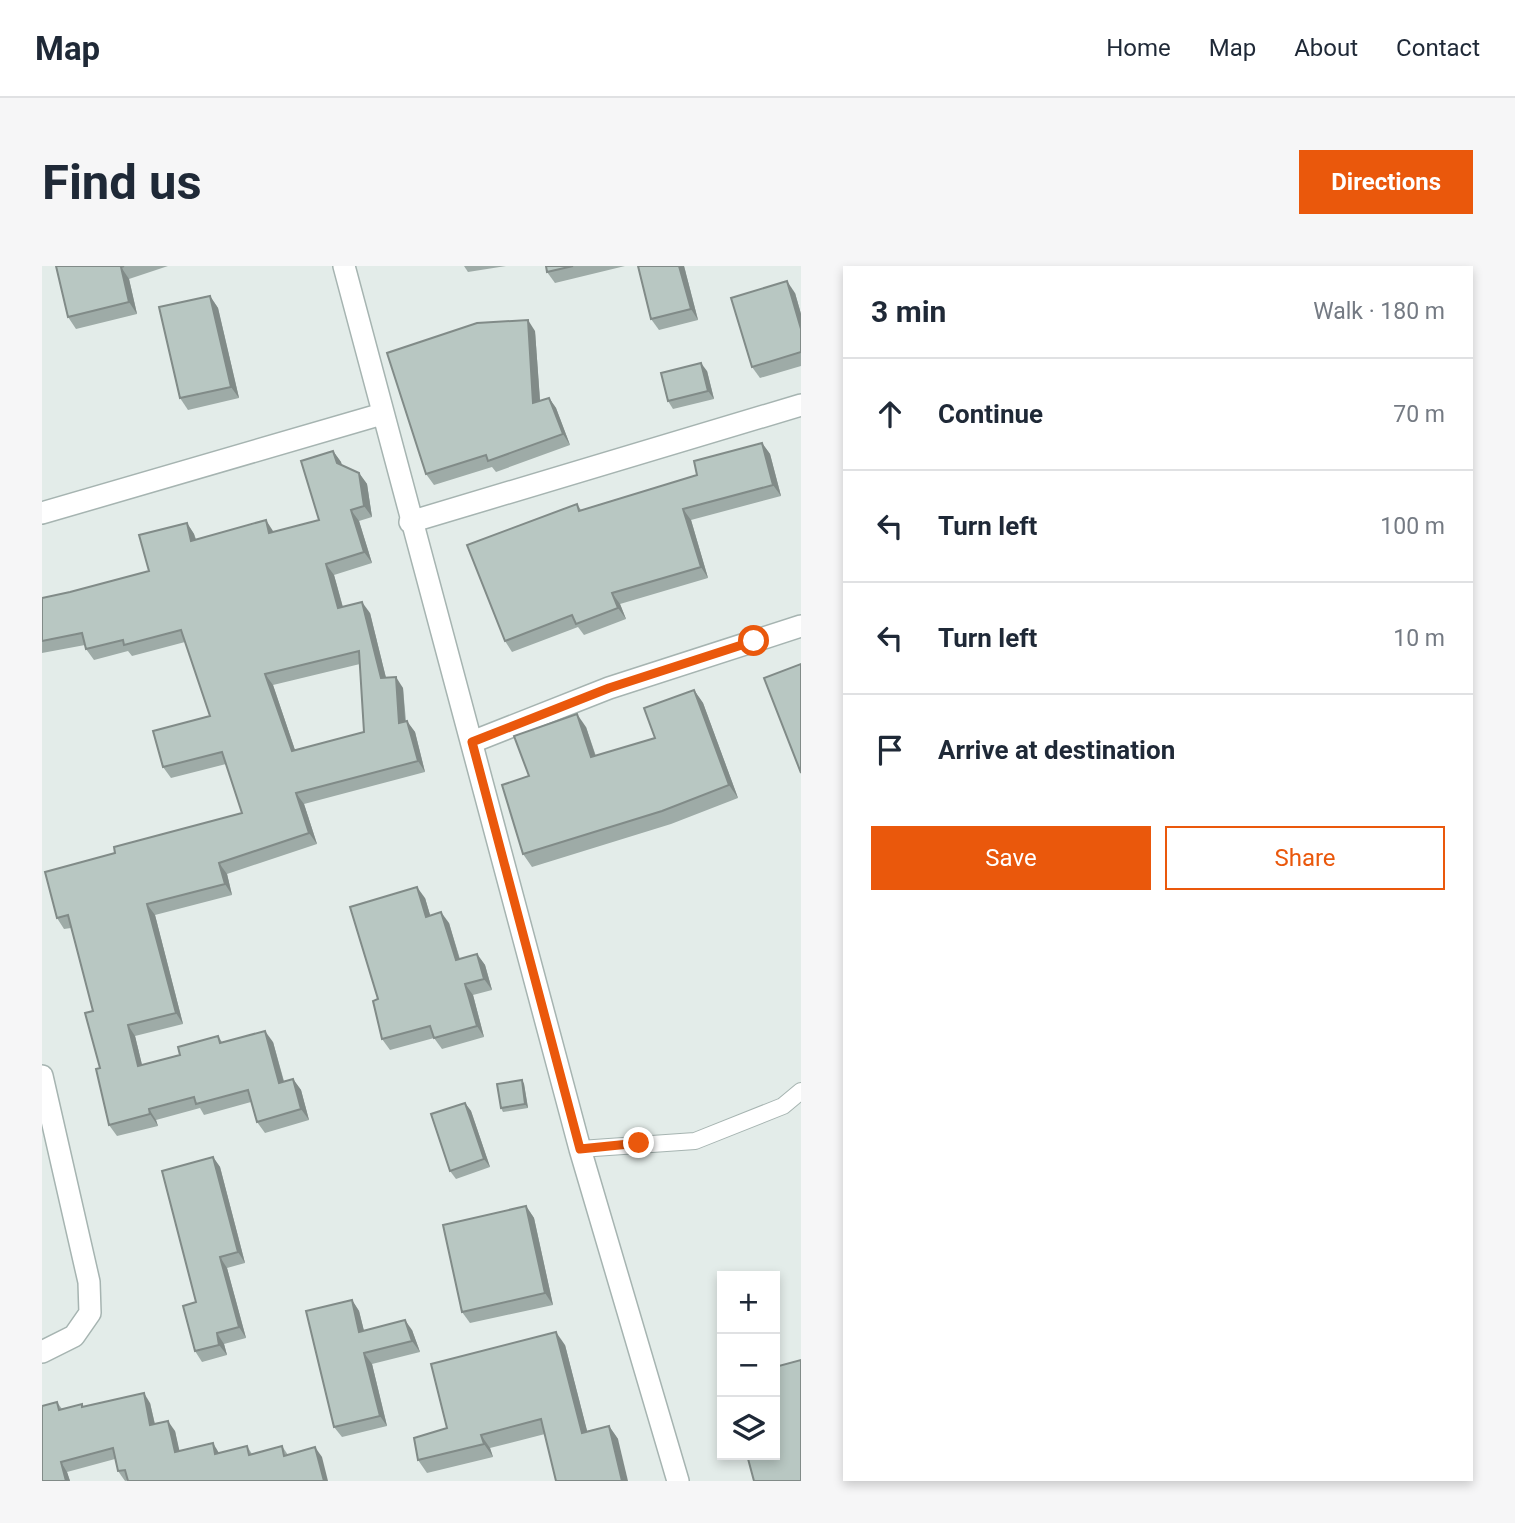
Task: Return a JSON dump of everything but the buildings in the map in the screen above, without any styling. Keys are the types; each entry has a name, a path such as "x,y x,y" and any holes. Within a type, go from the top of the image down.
{"street":[{"path":"344,266 410,522 472,742 580,1149 678,1481"},
{"path":"410,522 801,405"},
{"path":"42,513 382,414"},
{"path":"472,742 609,688 801,626"},
{"path":"42,1076 89,1282 90,1313 74,1336 42,1352"}],"lane":[{"path":"580,1149 695,1141 783,1106 801,1091"}],"route":[{"path":"639,1143 580,1149 472,742 609,688 754,641"}]}
